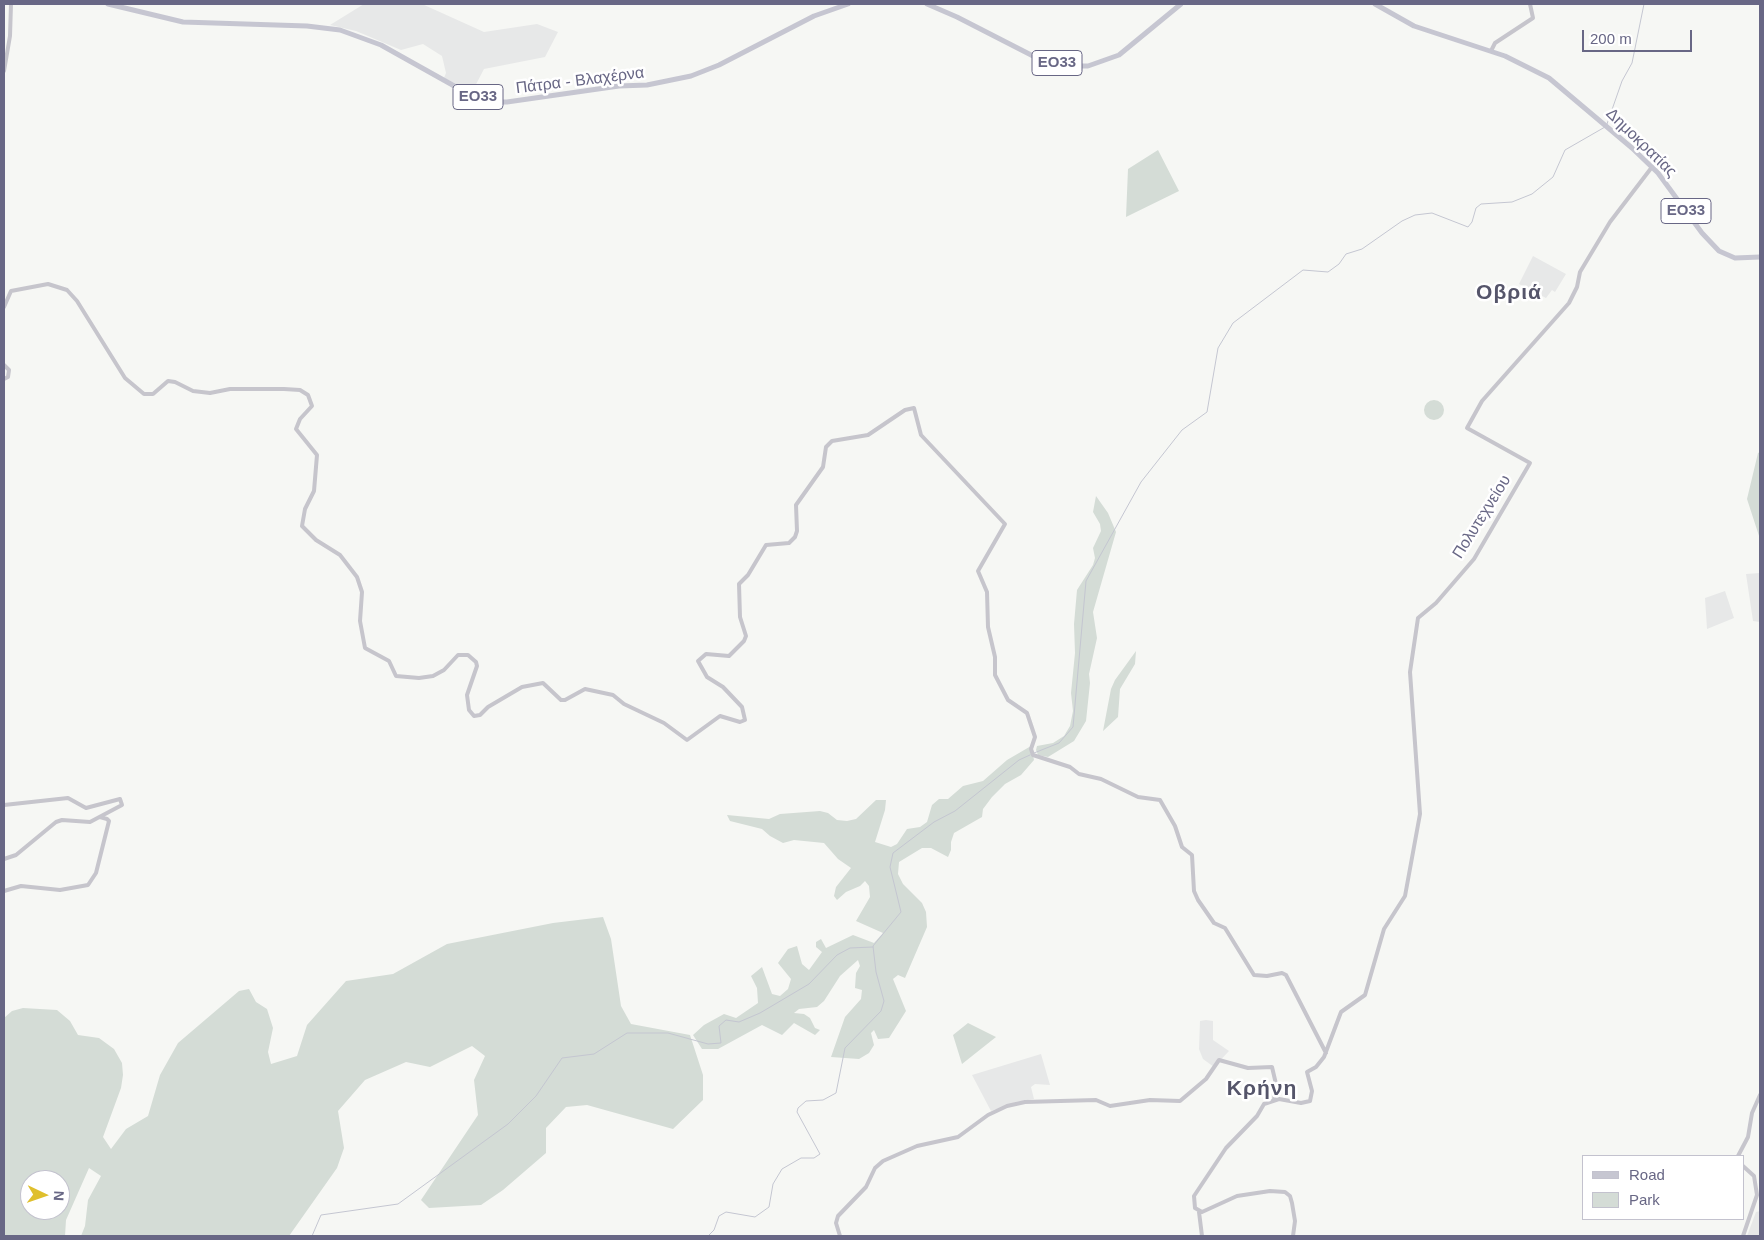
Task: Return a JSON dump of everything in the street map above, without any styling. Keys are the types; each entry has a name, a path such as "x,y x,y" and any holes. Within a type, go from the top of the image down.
{"main road":[{"name":"Πάτρα - Βλαχέρνα","path":"108,4 183,22 307,26 340,30 381,44 465,92 487,100 507,102 619,86 647,85 691,76 719,65 814,16 848,4"},
{"name":"ΕΟ33","path":"927,4 1037,58 1080,66 1105,62 1119,55 1181,4"},
{"name":"ΕΟ33","path":"1375,4 1414,26 1492,51"},
{"name":"Δημοκρατίας","path":"1492,51 1543,74 1606,126 1652,167 1702,233 1719,251 1735,258 1760,257"}],"street":[{"path":"4,71 10,36 12,4"},
{"path":"1492,51 1495,43 1533,18 1530,4"},
{"name":"Πολυτεχνείου","path":"1326,1053 1340,1013 1364,995 1384,928 1405,896 1420,814 1410,672 1418,618 1436,603 1474,559 1530,463 1467,428 1482,401 1569,304 1577,287 1580,272 1610,222 1652,167"},
{"path":"4,308 11,291 48,284 67,290 77,301 125,378 144,394 153,394 168,381 175,382 193,391 210,393 230,389 284,389 300,390 308,395 312,406 300,419 296,430 317,455 314,491 305,509 302,526 316,540 340,555 357,577 362,592 360,621 365,648 389,661 396,676 419,678 433,676 444,670 458,655 468,655 476,662 467,695 469,710 474,716 480,715 488,707 522,687 543,683 561,700 565,700 585,689 612,695 624,704 664,723 687,740 691,740 720,716 740,722 745,720 742,707 723,687 707,677 698,661 706,654 729,656 746,638 739,605 739,584 748,575 766,544 789,543 795,537 797,530 796,505 823,467 826,447 832,441 868,435 905,410 914,408 921,435 1005,524 978,571 987,592 988,627 995,657 995,675 1008,700 1027,713 1035,736 1033,753 1070,767 1079,774 1101,780 1138,797 1160,800 1175,826 1182,846 1192,856 1194,891 1198,900 1214,923 1225,928 1254,975 1268,976 1282,973 1286,975 1326,1053 1320,1064 1307,1072 1312,1092 1309,1101 1301,1103 1274,1100 1263,1105 1257,1116 1226,1148 1193,1197 1195,1207 1199,1212 1202,1236"},
{"path":"4,365 10,370 8,377 4,379"},
{"path":"4,805 68,798 75,800 86,808 120,799 122,805 90,822 62,820 56,822 16,855 4,859"},
{"path":"4,891 21,886 60,890 88,885 96,874 109,821 100,817"},
{"path":"840,1236 836,1223 838,1216 866,1187 875,1168 882,1161 917,1146 958,1136 988,1115 1020,1103 1096,1100 1112,1106 1150,1100 1182,1100 1206,1079 1219,1060 1248,1068 1272,1067 1276,1084 1274,1100"},
{"path":"1739,1155 1748,1137 1752,1113 1760,1095"},
{"path":"1743,1236 1757,1195 1754,1176 1744,1167"},
{"path":"1199,1212 1206,1212 1237,1196 1270,1191 1285,1192 1290,1196 1292,1203 1295,1221 1293,1236"}],"shaded area":[{"path":"364,4 422,4 484,32 537,24 558,32 545,57 484,69 472,92 444,78 446,73 442,56 423,44 401,50 356,31 330,25"},
{"path":"1533,256 1566,274 1555,292 1552,290 1546,298 1519,284"},
{"path":"1760,573 1760,622 1753,621 1746,574"},
{"path":"1725,591 1734,618 1707,629 1705,598"},
{"path":"1200,1021 1213,1021 1213,1040 1229,1051 1214,1067 1203,1059 1199,1049"},
{"path":"1041,1054 1050,1085 1035,1084 1031,1087 1034,1099 1016,1102 991,1111 972,1075"},
{"path":"1760,1211 1760,1236 1747,1236 1756,1212"}],"green space":[{"path":"1158,150 1179,191 1126,217 1128,169"},
{"path":"1434,400 1441,403 1444,410 1441,417 1434,420 1427,417 1424,410 1427,403"},
{"path":"1760,452 1760,539 1747,499 1758,453"},
{"path":"1096,496 1108,513 1116,532 1093,612 1097,638 1089,674 1090,683 1086,721 1074,741 1048,757 1038,755 1037,746 1053,743 1064,736 1070,726 1073,711 1071,693 1075,653 1074,624 1077,590 1093,565 1095,558 1093,548 1101,531 1100,524 1093,512"},
{"path":"1136,651 1135,664 1120,689 1118,717 1103,731 1111,689 1115,680"},
{"path":"1031,746 1034,760 1021,775 1005,784 992,797 983,809 982,817 954,833 948,857 931,848 922,848 899,862 898,874 903,884 922,903 926,912 927,927 905,978 898,975 893,979 906,1011 889,1038 878,1039 874,1030 871,1033 874,1045 869,1053 859,1059 831,1057 845,1017 861,999 862,990 855,988 856,973 860,966 858,960 840,976 824,1001 817,1007 799,1009 794,1013 804,1014 810,1018 815,1028 820,1030 815,1035 794,1023 782,1035 762,1025 718,1049 702,1049 693,1035 704,1025 724,1014 736,1018 758,1003 757,988 751,976 762,967 772,994 780,996 788,989 791,979 778,963 788,949 797,946 802,964 809,970 822,952 816,947 816,942 821,939 826,948 853,935 874,943 883,933 856,921 870,897 869,886 865,881 860,886 846,892 837,900 834,896 836,887 851,868 838,859 824,843 794,840 783,843 762,829 730,821 727,815 769,819 780,814 820,811 828,813 837,820 847,821 856,819 876,800 886,800 885,810 875,842 891,847 897,844 907,829 920,827 927,822 932,805 939,799 948,799 963,786 983,781 1007,760"},
{"path":"603,917 611,939 621,1006 631,1024 690,1035 703,1075 703,1100 673,1129 587,1105 566,1107 546,1128 546,1153 503,1190 481,1205 429,1208 421,1200 478,1115 474,1080 485,1056 472,1046 430,1067 406,1062 365,1080 338,1111 344,1148 337,1168 289,1236 81,1236 85,1226 88,1200 101,1176 89,1168 70,1211 70,1170 20,1170 20,1220 66,1220 65,1236 4,1236 4,1018 12,1011 23,1008 57,1010 70,1021 78,1035 99,1038 114,1049 122,1063 123,1075 121,1088 103,1137 111,1149 126,1129 148,1116 160,1075 178,1043 239,991 249,989 256,1002 267,1009 273,1028 268,1052 271,1064 297,1056 307,1025 346,981 393,974 447,944 553,923"},
{"path":"968,1023 996,1037 962,1064 953,1035"}],"waterway":[{"path":"1607,124 1622,81 1632,63 1644,4"},
{"path":"1034,753 1059,743 1073,727 1086,581 1141,482 1182,430 1207,412 1218,348 1233,323 1303,270 1328,272 1339,264 1346,254 1362,249 1402,221 1415,215 1432,213 1468,227 1472,222 1476,208 1481,204 1512,202 1532,194 1553,177 1565,150 1605,127"},
{"path":"708,1236 714,1230 719,1216 726,1212 755,1217 769,1207 773,1184 782,1169 801,1158 814,1158 820,1154 797,1112 798,1108 806,1101 823,1100 836,1093 845,1048 881,1011 884,1001 876,972 873,946 901,912 890,867 893,853 934,822 955,811 1019,760 1030,755"},
{"path":"312,1236 321,1215 398,1204 508,1124 536,1096 562,1058 594,1054 627,1033 668,1033 708,1044 721,1043 719,1026 726,1020 739,1022 760,1013 809,984 837,955 850,948 873,947"}],"district":[{"name":"Οβριά","path":"1509,293"},
{"name":"Κρήνη","path":"1262,1089"}]}
